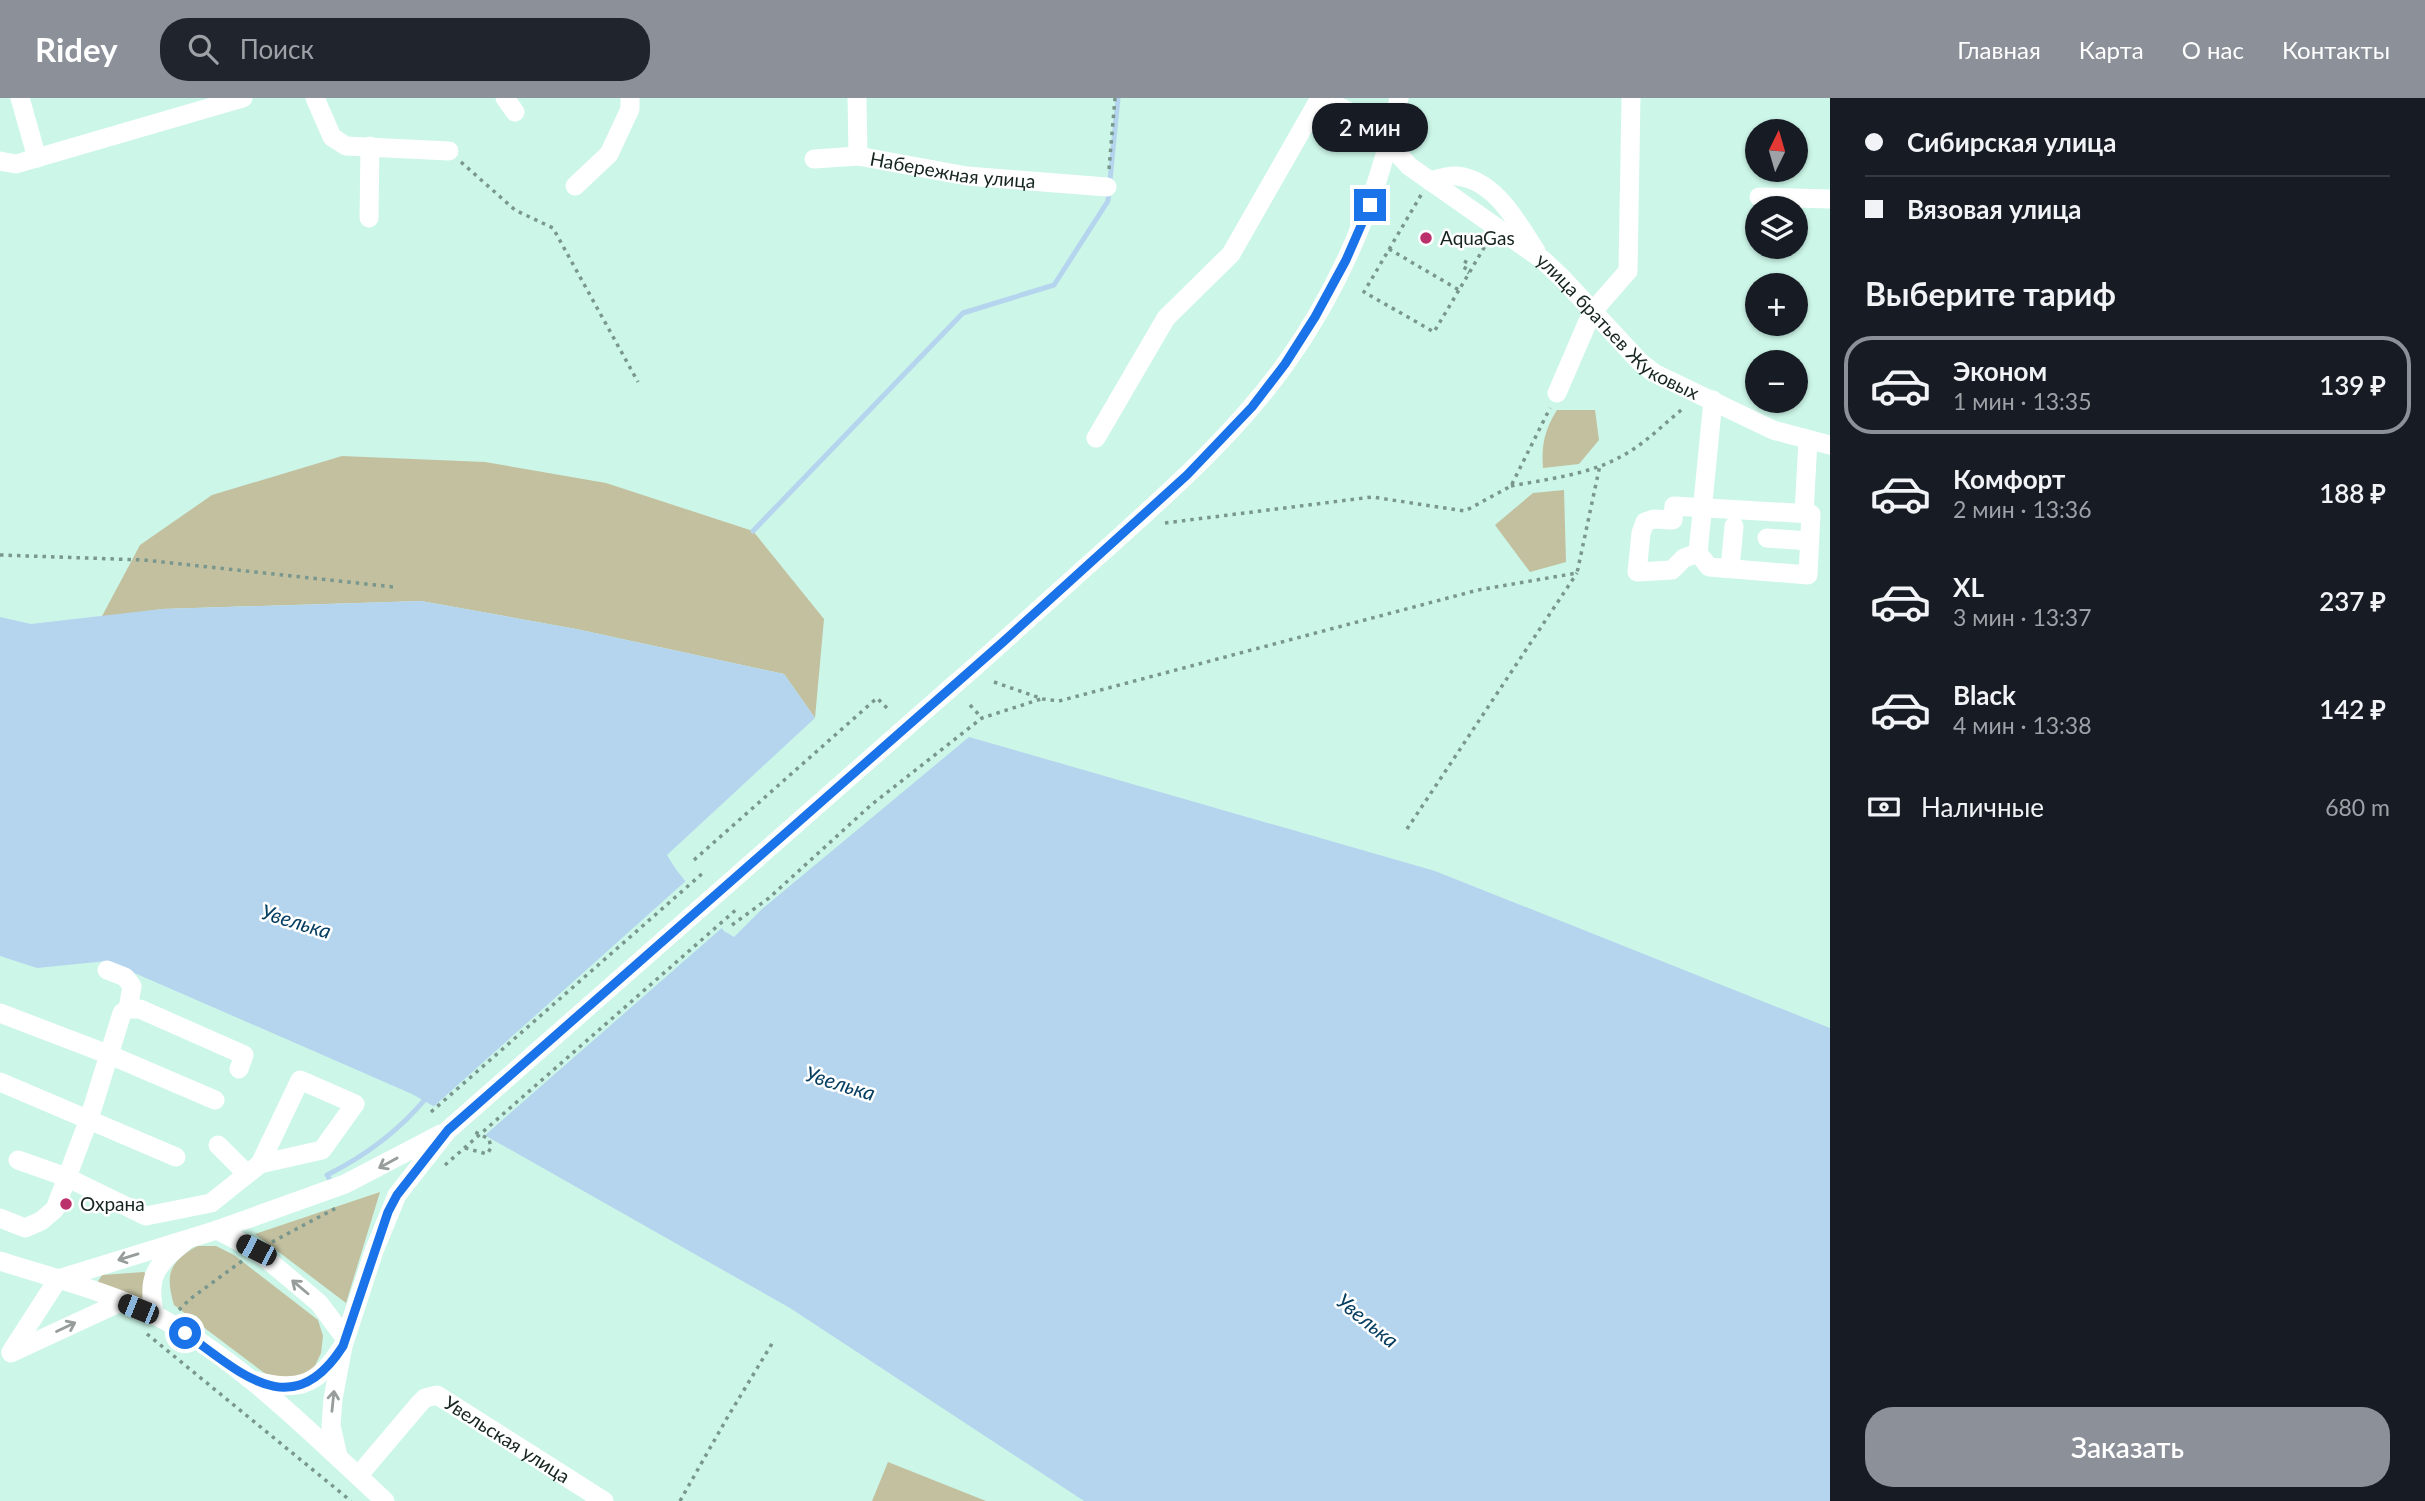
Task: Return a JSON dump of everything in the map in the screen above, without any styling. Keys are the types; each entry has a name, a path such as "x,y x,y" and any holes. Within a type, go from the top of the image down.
{"street":[{"path":"20,98 37,158"},
{"path":"0,161 16,164 243,98"},
{"path":"316,98 332,137 346,146 449,151"},
{"path":"575,186 609,154 630,109 630,98"},
{"name":"Набережная улица","path":"857,98 858,156 967,176 1107,187"},
{"path":"1096,438 1166,318 1231,254 1322,98"},
{"name":"улица братьев Жуковых","path":"1322,98 1370,123 1409,166 1424,190 1542,260 1640,362 1654,373 1773,429 1830,445"},
{"path":"338,1456 331,1426 333,1399 344,1342 388,1212 397,1195 448,1130 1003,642 1177,485 1252,407 1285,364 1346,260 1370,205 1390,144 1399,98"},
{"path":"1557,393 1592,312 1628,271 1631,98"},
{"path":"369,218 370,146"},
{"path":"814,159 858,156"},
{"path":"1424,190 1454,175 1472,179 1489,189 1516,220 1542,260"},
{"path":"1808,198 1830,199"},
{"path":"1698,553 1684,558 1672,570 1637,572 1641,533 1645,522 1654,519 1673,520 1674,506 1704,508 1804,514 1811,514 1808,575 1709,567 1698,553 1704,508 1707,397"},
{"path":"1804,514 1808,440"},
{"path":"1731,558 1734,526"},
{"path":"1767,538 1810,541"},
{"path":"107,970 125,977 132,986 128,1009"},
{"path":"0,1218 24,1228 41,1221 55,1209 89,1119 122,1013 128,1009 140,1009 244,1055 239,1069"},
{"path":"0,1013 110,1055 215,1100"},
{"path":"18,1160 66,1177 146,1216 211,1203 253,1169 300,1080 355,1104 322,1150 253,1169 218,1145"},
{"path":"0,1082 176,1157"},
{"path":"6,1355 58,1279 217,1230 345,1184 448,1130"},
{"path":"217,1230 256,1250 319,1303 344,1342"},
{"path":"161,1319 151,1298 152,1280 165,1257 189,1238"},
{"path":"0,1261 58,1279 161,1319 250,1380 338,1456 385,1501"},
{"path":"6,1355 121,1302"},
{"path":"250,1380 274,1386 305,1384 317,1378 330,1366 344,1342"},
{"name":"Увельская улица","path":"358,1476 420,1403 425,1398 437,1395 604,1501"}],"path":[{"path":"1107,187 1115,98"},
{"path":"449,151 515,210 554,228 638,382"},
{"path":"1424,190 1364,292 1434,332 1489,239"},
{"path":"1389,249 1459,290"},
{"path":"1464,261 1468,263 1464,270 1469,273"},
{"path":"1511,486 1557,393"},
{"path":"1165,523 1372,497 1465,511 1511,486 1582,473 1632,450 1707,397"},
{"path":"1407,830 1577,573 1600,465"},
{"path":"0,555 144,561 394,587"},
{"path":"994,682 1043,699 1059,701 1478,590 1577,573"},
{"path":"694,860 877,698 888,709"},
{"path":"732,925 769,898 871,805 982,718 1043,699"},
{"path":"970,705 982,718"},
{"path":"431,1112 704,872"},
{"path":"440,1169 738,908"},
{"path":"161,1319 256,1250 338,1207"},
{"path":"138,1329 155,1338 351,1501"},
{"path":"680,1501 773,1342"}],"shaded area":[{"path":"1557,410 1595,410 1599,440 1579,464 1543,468 1545,438"},
{"path":"342,456 485,462 606,483 753,531 824,619 815,718 784,674 576,629 421,601 162,609 101,618 140,545 212,495"},
{"path":"1564,490 1566,562 1530,572 1495,525 1533,493"},
{"path":"380,1192 346,1303 255,1234"},
{"path":"197,1246 216,1246 234,1255 318,1320 323,1336 321,1353 314,1368 299,1377 271,1378 174,1305 170,1285 172,1270 180,1258"},
{"path":"144,1272 149,1278 145,1301 97,1283 102,1275"},
{"path":"888,1462 986,1501 872,1501"}],"water":[{"name":"Увелька","path":"421,601 576,629 784,674 815,718 667,855 724,931 734,937 762,909 969,737 1435,871 1830,1028 1830,1501 1084,1501 790,1308 412,1094 107,961 37,968 0,956 0,617 31,624 162,609"}],"pier":[{"path":"688,879 724,926 483,1137 432,1108"}],"waterway":[{"path":"753,531 963,313 1054,285 1108,201 1118,98"},
{"path":"332,1183 327,1175 381,1141 427,1097"}],"place":[{"name":"AquaGas","path":"1426,238"},
{"name":"Охрана","path":"66,1204"}],"route":[{"path":"185,1333 250,1380 274,1386 305,1384 317,1378 330,1366 343,1346 388,1212 397,1195 448,1130 1003,642 1187,475 1252,407 1285,364 1346,260 1370,205"}]}
